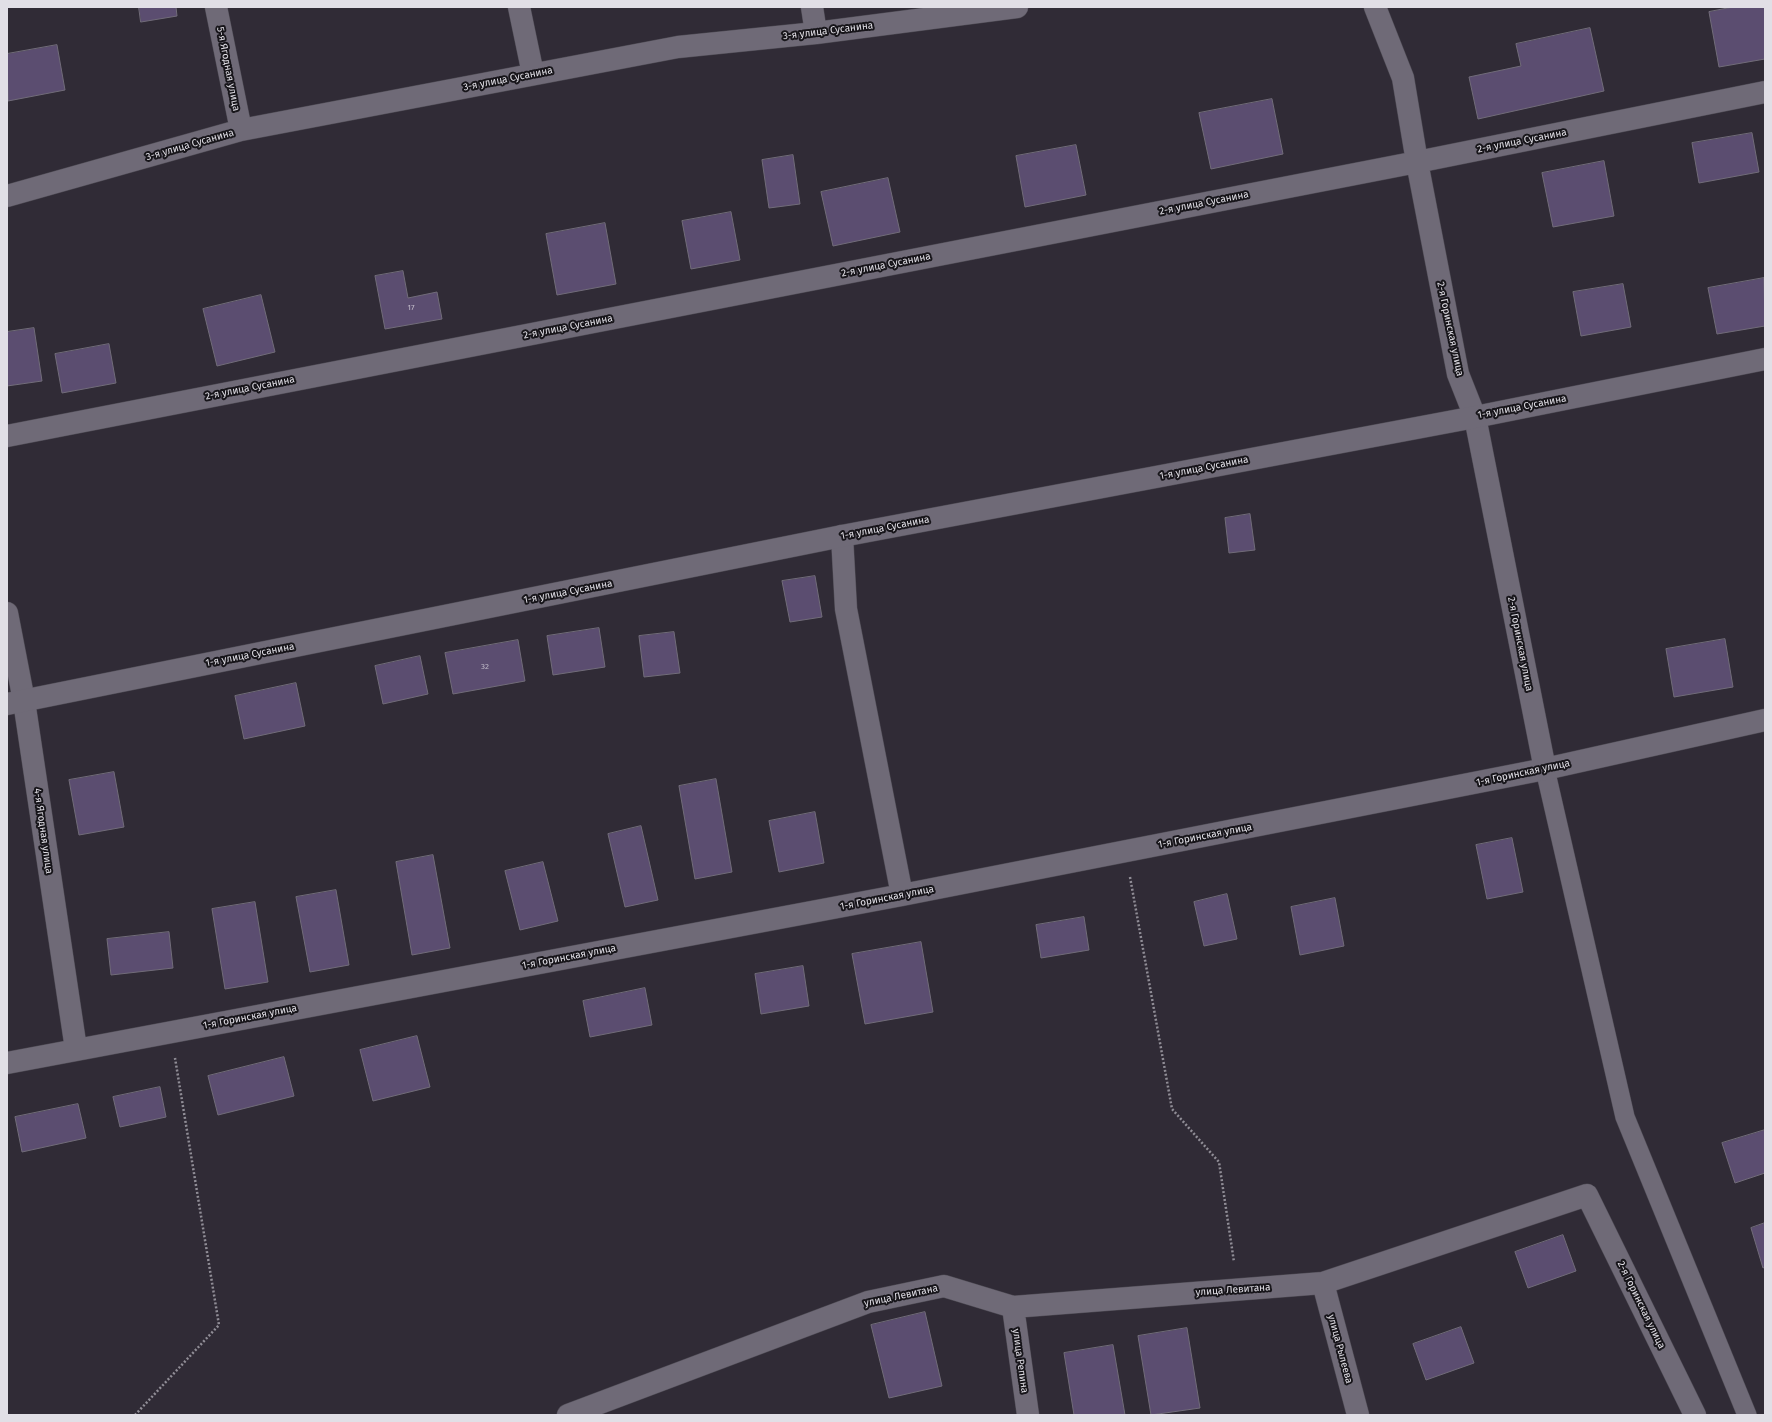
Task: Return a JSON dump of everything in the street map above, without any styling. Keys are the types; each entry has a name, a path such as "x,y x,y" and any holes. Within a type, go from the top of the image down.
{"street":[{"name":"5-я Ягодная улица","path":"216,7 241,130"},
{"path":"519,7 532,74"},
{"path":"812,7 816,33"},
{"name":"3-я улица Сусанина","path":"7,196 241,130 532,74 678,47 816,33 1017,7"},
{"name":"2-я Горинская улица","path":"1375,7 1403,78 1417,162 1458,374 1474,417 1546,769"},
{"name":"2-я улица Сусанина","path":"7,436 1417,162 1765,92"},
{"name":"1-я улица Сусанина","path":"15,702 842,536 1474,417 1765,359"},
{"path":"842,536 846,609 902,895"},
{"name":"4-я Ягодная улица","path":"7,613 15,702 76,1049"},
{"name":"1-я Горинская улица","path":"7,1063 902,895 1546,769 1765,720"},
{"path":"1546,769 1625,1117 1747,1415"},
{"name":"2-я Горинская улица","path":"1587,1195 1695,1415"},
{"name":"улица Левитана","path":"568,1415 868,1302 944,1286 1013,1307 1323,1283 1587,1195"},
{"name":"улица Рылеева","path":"1323,1283 1358,1415"},
{"name":"улица Репина","path":"1013,1307 1028,1415"}],"path":[{"path":"1125,851 1172,1108 1219,1162 1235,1267"},
{"path":"135,1415 219,1325 170,1032"}],"building":[{"path":"139,7 176,7 177,16 141,22"},
{"path":"1733,7 1765,7 1765,59 1719,67 1709,12"},
{"path":"1590,28 1604,91 1478,119 1469,77 1521,66 1516,44"},
{"path":"57,45 65,90 8,101 7,54"},
{"path":"1272,99 1283,154 1211,169 1199,113"},
{"path":"1752,133 1759,172 1699,183 1692,143"},
{"path":"1076,145 1086,195 1025,207 1016,156"},
{"path":"793,155 800,204 769,208 762,160"},
{"path":"1604,161 1614,216 1553,227 1542,173"},
{"path":"888,178 900,232 833,246 821,192"},
{"path":"731,212 740,260 691,269 682,221"},
{"path":"605,223 616,284 557,295 546,234"},
{"path":"403,271 408,298 437,292 442,319 385,329 375,276"},
{"path":"1764,278 1765,326 1717,334 1708,288"},
{"path":"1623,284 1631,327 1581,336 1573,292"},
{"path":"261,295 275,352 217,366 203,309"},
{"path":"34,328 42,381 7,386 7,332"},
{"path":"109,344 116,383 62,393 55,354"},
{"path":"1250,514 1255,550 1229,553 1225,518"},
{"path":"815,576 822,617 790,622 782,581"},
{"path":"599,628 605,667 553,675 547,636"},
{"path":"674,632 680,673 644,677 639,636"},
{"path":"1725,639 1733,687 1674,697 1666,649"},
{"path":"518,640 525,681 453,694 445,653"},
{"path":"420,656 428,694 383,704 375,666"},
{"path":"296,683 305,726 244,739 235,696"},
{"path":"114,772 124,827 79,835 69,780"},
{"path":"716,779 732,872 695,879 679,786"},
{"path":"815,812 824,863 779,872 769,821"},
{"path":"641,826 658,900 625,907 608,834"},
{"path":"1512,838 1523,892 1487,899 1476,845"},
{"path":"433,855 450,948 412,955 396,862"},
{"path":"543,862 558,921 520,930 505,871"},
{"path":"336,890 349,965 310,972 296,897"},
{"path":"1227,894 1237,939 1204,946 1194,902"},
{"path":"1335,898 1344,946 1300,955 1291,907"},
{"path":"255,902 268,982 225,989 212,909"},
{"path":"1084,917 1089,950 1041,958 1036,925"},
{"path":"169,932 173,968 111,975 107,939"},
{"path":"921,942 933,1012 865,1024 852,954"},
{"path":"803,966 809,1006 761,1014 755,974"},
{"path":"645,988 652,1025 590,1037 583,1001"},
{"path":"417,1036 430,1087 373,1101 360,1050"},
{"path":"284,1057 294,1096 218,1115 208,1076"},
{"path":"160,1087 166,1117 120,1127 113,1097"},
{"path":"78,1104 86,1138 22,1152 15,1117"},
{"path":"1765,1130 1765,1173 1735,1183 1722,1143"},
{"path":"1765,1223 1765,1267 1763,1268 1751,1228"},
{"path":"1563,1235 1576,1271 1528,1288 1515,1252"},
{"path":"925,1312 942,1386 889,1398 871,1325"},
{"path":"1461,1327 1474,1363 1426,1380 1413,1344"},
{"path":"1187,1328 1200,1408 1151,1415 1138,1336"},
{"path":"1113,1345 1125,1415 1074,1415 1064,1353"}]}
